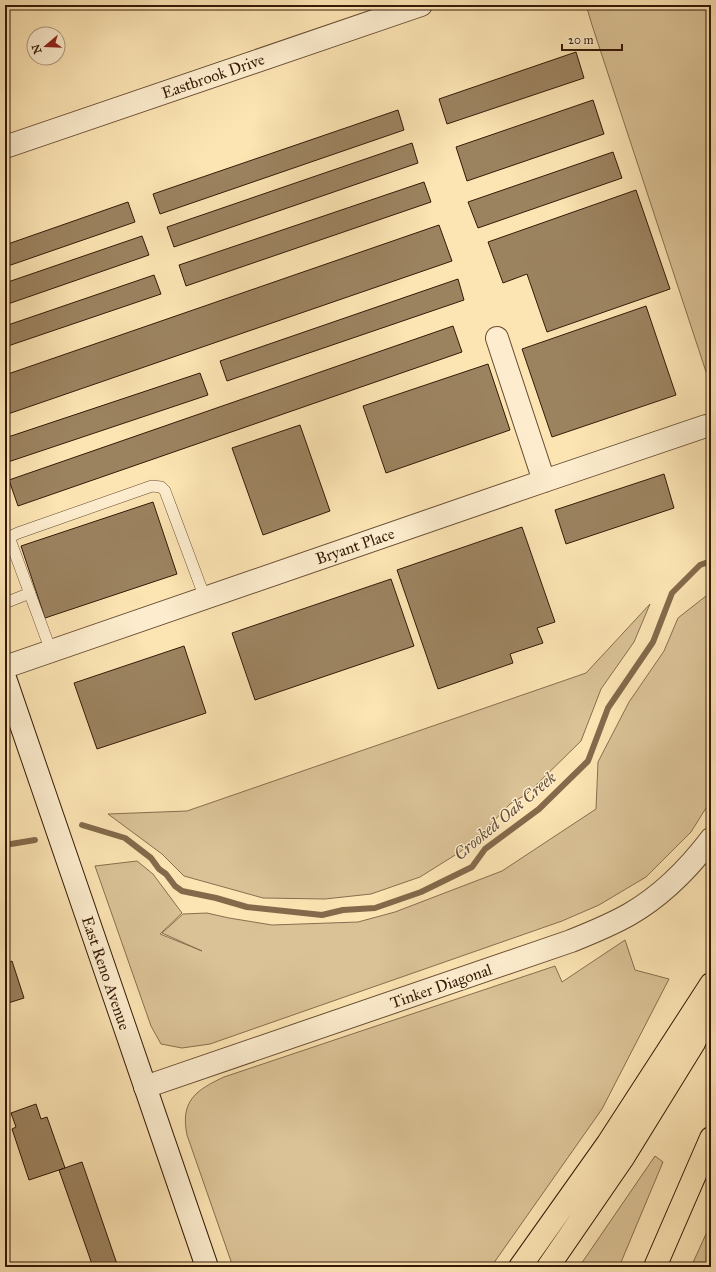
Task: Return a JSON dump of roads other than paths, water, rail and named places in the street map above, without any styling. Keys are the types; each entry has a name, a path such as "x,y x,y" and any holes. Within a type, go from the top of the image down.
{"highway":[{"path":"520,1267 608,1143 711,984"},
{"path":"548,1267 623,1158 694,1043 711,1005"},
{"path":"655,1267 711,1138"}],"street":[{"name":"Eastbrook Drive","path":"5,147 421,5"},
{"path":"498,338 544,480"},
{"name":"Bryant Place","path":"5,667 544,480 706,426"},
{"name":"East Reno Avenue","path":"6,686 207,1267"},
{"name":"Tinker Diagonal","path":"145,1087 571,942 630,914 661,892 691,864 711,839"}],"lane":[{"path":"51,651 30,593 7,538 152,486 161,486 166,491 205,598"},
{"path":"5,603 30,593"}],"waterway":[{"name":"Crooked Oak Creek","path":"82,825 125,838 151,858 159,869 166,874 175,886 182,891 216,898 247,907 322,915 343,910 375,908 421,892 472,867 485,849 539,809 588,761 608,708 653,642 672,593 700,565 711,561"},
{"name":"Crooked Oak Creek","path":"5,845 35,840"}]}
